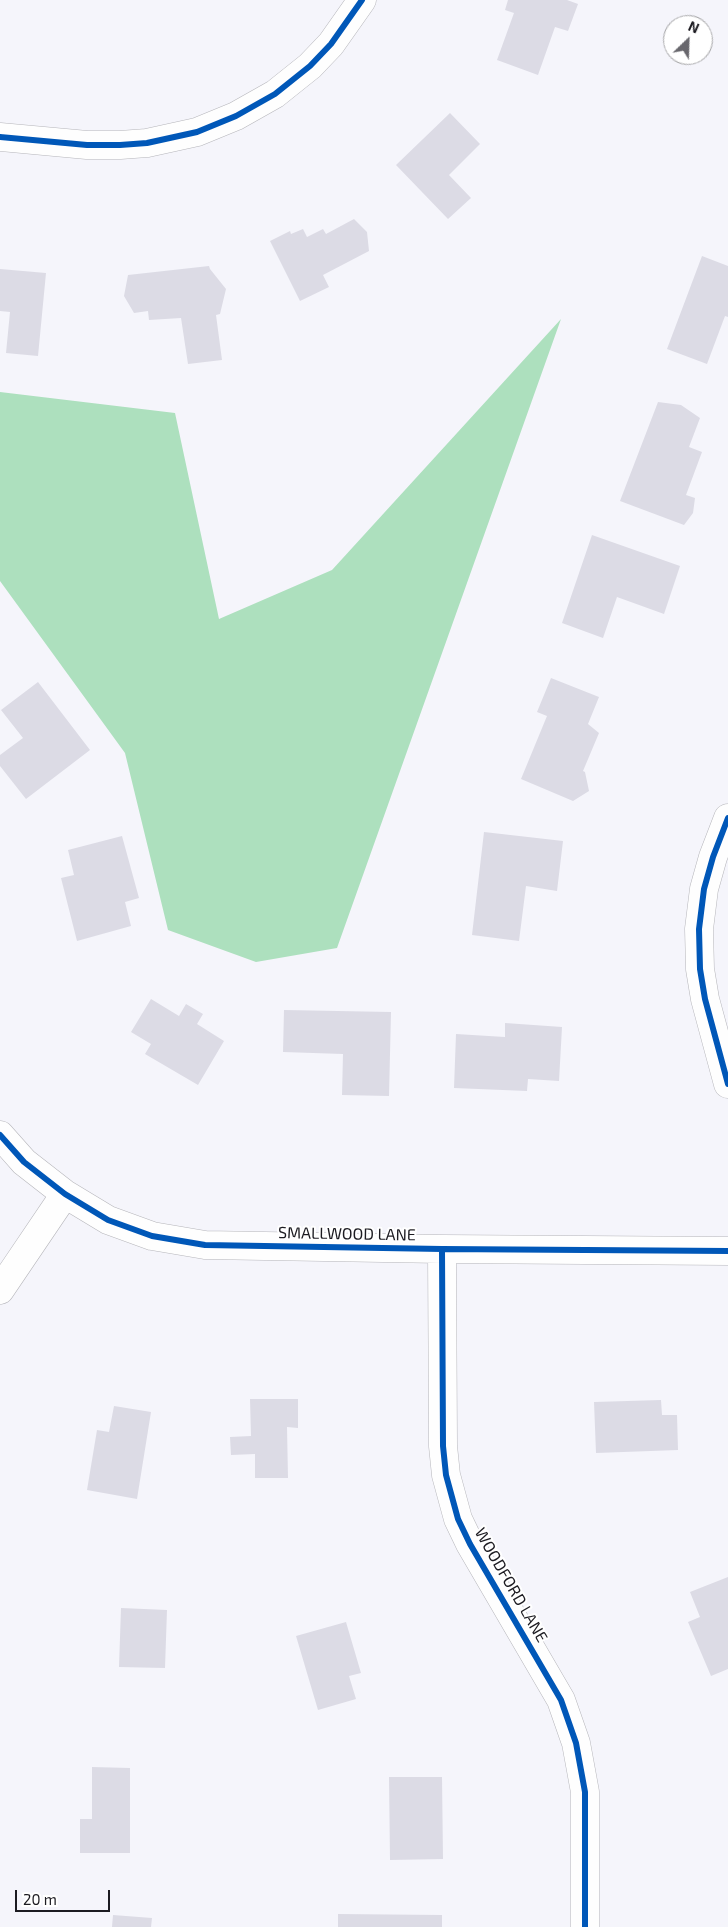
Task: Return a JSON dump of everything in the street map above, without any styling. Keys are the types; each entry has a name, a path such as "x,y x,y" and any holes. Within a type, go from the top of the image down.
{"street":[{"path":"0,137 87,145 120,145 147,143 197,132 236,116 282,89 310,66 331,44 362,0"},
{"path":"728,818 713,857 704,889 699,929 700,969 728,1084"},
{"name":"SMALLWOOD LANE","path":"0,1135 24,1162 65,1194 108,1220 152,1236 205,1245 728,1251"},
{"path":"0,1290 65,1194"},
{"name":"WOODFORD LANE","path":"442,1249 443,1446 446,1475 458,1519 470,1544 561,1700 576,1743 585,1792 584,1927"}],"green space":[{"path":"561,319 337,948 256,962 168,930 125,753 0,581 0,392 175,413 219,619 332,570"}],"building":[{"path":"508,0 567,0 578,4 568,31 555,27 538,75 497,60 514,13 505,10"},
{"path":"450,113 480,144 449,175 471,198 448,219 396,165"},
{"path":"354,219 367,232 369,251 323,275 329,287 300,301 270,241 290,231 291,234 303,229 307,237 323,229 326,234"},
{"path":"702,256 728,266 728,317 725,316 707,364 667,349"},
{"path":"209,266 226,289 220,314 216,315 222,360 188,364 181,318 149,320 148,311 134,313 124,296 128,275"},
{"path":"0,269 46,273 38,356 6,353 10,312 0,311"},
{"path":"658,402 681,405 700,418 689,447 702,452 686,495 695,498 693,513 684,525 620,501"},
{"path":"592,535 680,566 664,614 617,597 603,638 562,623"},
{"path":"551,678 599,697 588,724 599,733 583,771 585,772 589,791 573,801 521,779 547,716 537,712"},
{"path":"38,682 90,750 26,799 0,766 0,755 23,738 1,710"},
{"path":"484,832 563,841 557,891 526,886 519,941 472,935"},
{"path":"122,836 139,898 125,902 131,926 77,941 61,878 74,875 68,850"},
{"path":"151,999 179,1016 186,1004 203,1014 197,1024 224,1041 198,1085 145,1054 151,1044 131,1032"},
{"path":"284,1010 391,1012 389,1096 342,1095 343,1054 283,1052"},
{"path":"505,1023 562,1027 559,1081 528,1079 527,1091 454,1088 456,1034 505,1037"},
{"path":"250,1399 298,1399 298,1428 287,1427 288,1478 255,1478 255,1454 231,1455 230,1437 251,1436"},
{"path":"661,1400 662,1415 677,1415 678,1450 596,1453 594,1402"},
{"path":"114,1406 151,1412 137,1499 87,1490 97,1430 109,1432"},
{"path":"728,1577 728,1669 711,1676 688,1622 700,1617 690,1592"},
{"path":"121,1608 167,1610 165,1668 119,1667"},
{"path":"346,1622 361,1673 349,1676 356,1699 318,1710 296,1636"},
{"path":"92,1767 130,1768 130,1853 80,1853 80,1819 92,1819"},
{"path":"389,1777 442,1777 443,1859 390,1860"},
{"path":"338,1914 442,1915 442,1927 338,1927"},
{"path":"113,1915 152,1918 151,1927 112,1927"}],"cycle path":[{"path":"0,137 87,145 120,145 147,143 197,132 236,116 275,94 310,66 331,44 362,0"},
{"path":"728,818 713,857 704,889 699,929 700,969 705,999 728,1084"},
{"path":"0,1135 24,1162 65,1194 108,1220 152,1236 205,1245 728,1251"},
{"path":"442,1249 443,1446 446,1475 458,1519 470,1544 561,1700 576,1743 585,1792 585,1927"}]}
